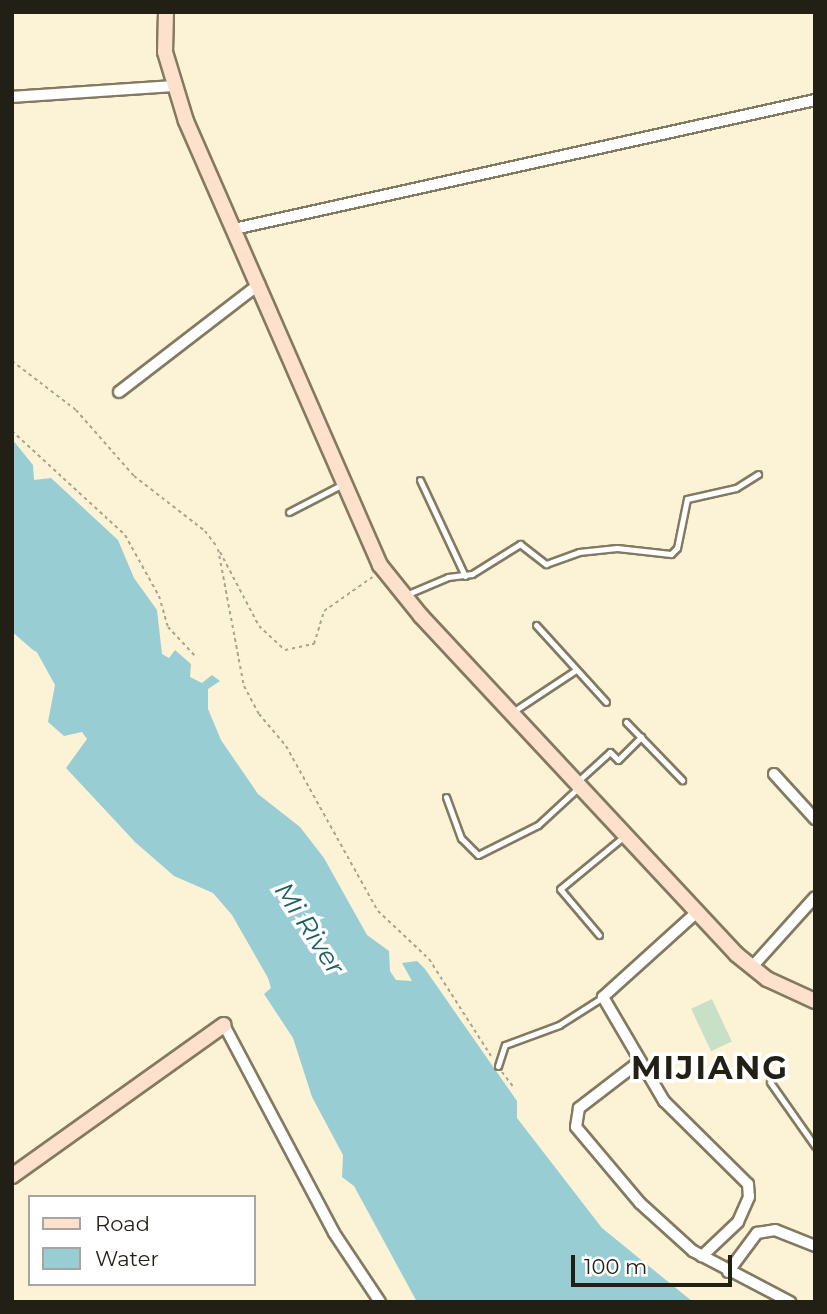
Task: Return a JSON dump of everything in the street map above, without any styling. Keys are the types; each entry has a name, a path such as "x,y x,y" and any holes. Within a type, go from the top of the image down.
{"main road":[{"path":"166,12 165,52 173,86 343,484 384,569 405,596 511,713 752,967 815,1001"},
{"path":"12,1176 224,1025"}],"street":[{"path":"12,97 173,86"},
{"path":"234,229 815,100"},
{"path":"118,392 259,284"},
{"path":"774,774 815,819"},
{"path":"752,967 815,897"},
{"path":"698,912 603,997 664,1101 748,1184 749,1197 738,1222 702,1256"},
{"path":"224,1025 334,1233 380,1302"},
{"path":"639,1062 579,1108 576,1127 640,1203 702,1256 728,1272 790,1302"},
{"path":"728,1272 757,1233 775,1230 815,1246"}],"lane":[{"path":"405,596 448,577 465,576 520,544 546,564 579,552 617,548 671,554 687,499 736,488 758,474"},
{"path":"420,480 465,576"},
{"path":"289,512 343,484"},
{"path":"536,625 606,702"},
{"path":"511,713 576,670"},
{"path":"626,722 682,780"},
{"path":"446,797 461,838 478,855 538,825 610,752 618,760 641,737"},
{"path":"599,935 560,889 625,835"},
{"path":"498,1066 505,1045 559,1025 603,997"},
{"path":"770,1082 814,1145"}],"path":[{"path":"12,362 76,410 134,476 205,531 218,549 259,626 285,650 314,644 324,611 384,569"},
{"path":"12,431 125,535 159,596 168,627 197,657"},
{"path":"218,549 244,686 259,714 286,746 377,911 429,959 514,1088"}],"green space":[{"path":"712,999 732,1042 711,1051 691,1009"}],"water":[{"path":"12,439 33,465 34,480 51,478 118,540 134,578 157,610 162,654 169,658 175,650 191,664 190,677 202,683 212,675 220,681 208,689 208,709 221,740 258,794 300,827 324,858 367,935 389,951 390,971 396,980 412,981 402,963 417,961 425,969 517,1101 517,1118 602,1228 693,1302 417,1302 354,1186 342,1177 343,1155 312,1097 293,1038 264,994 271,988 268,978 232,915 213,893 174,876 135,842 66,768 87,739 82,732 64,736 48,722 55,685 12,607"}],"waterway":[{"name":"Mi River","path":"12,619 38,642"}],"district":[{"name":"MIJIANG","path":"710,1068"}]}
